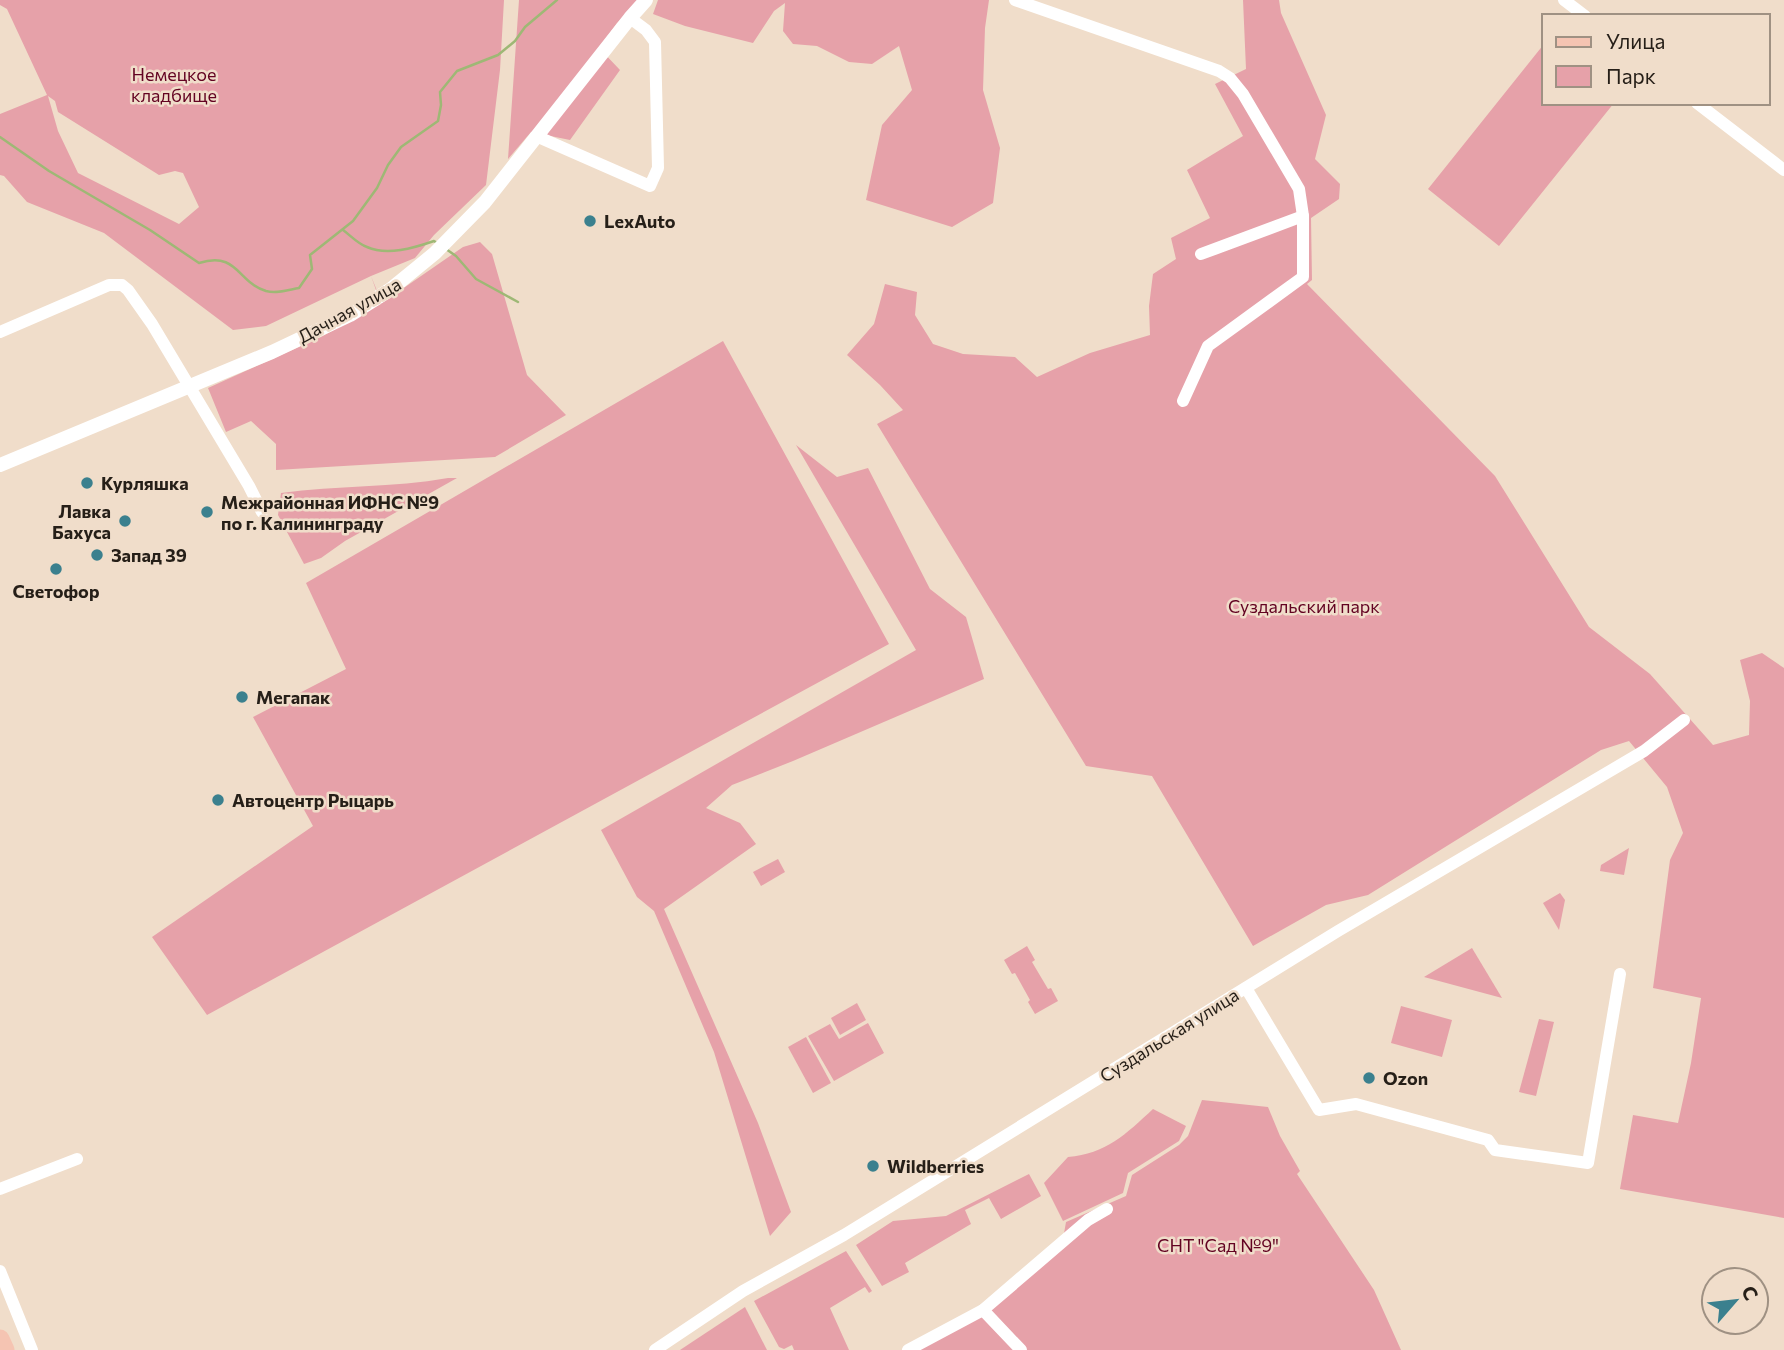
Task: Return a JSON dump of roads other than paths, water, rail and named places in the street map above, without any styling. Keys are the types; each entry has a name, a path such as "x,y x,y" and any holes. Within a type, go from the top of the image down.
{"main road":[{"path":"0,1339 5,1350"}],"street":[{"name":"Дачная улица","path":"0,465 272,352 350,315 391,289 435,253 485,202 646,0"},
{"path":"1016,0 1219,71 1230,78 1243,94 1298,189 1303,216 1303,277 1208,346 1183,401"},
{"path":"1564,0 1582,14"},
{"path":"536,136 650,186 658,168 655,42 646,30 630,18"},
{"path":"1701,105 1784,170"},
{"path":"1200,254 1303,216"},
{"path":"0,332 109,285 122,285 152,324 262,512"},
{"name":"Суздальская улица","path":"655,1350 743,1292 844,1236 1367,913 1644,751 1684,720"},
{"path":"1246,988 1319,1110 1356,1104 1488,1140 1494,1150 1588,1163 1620,974"},
{"path":"0,1189 77,1159"},
{"path":"908,1350 983,1311 1088,1220 1107,1209"},
{"path":"0,1271 32,1350"},
{"path":"983,1311 1021,1350"}],"waterway":[{"path":"0,137 49,171 150,230 199,263 212,260 230,264 256,287 266,291 299,288 312,269 310,255 353,221 377,188 388,165 401,147 438,121 440,92 457,71 498,55 557,0"},
{"path":"343,230 357,242 375,250 392,251 434,241 437,243"},
{"path":"446,249 456,256 476,279 518,302"}],"place":[{"name":"LexAuto","path":"590,221"},
{"name":"Курляшка","path":"87,483"},
{"name":"Межрайонная ИФНС №9 по г. Калининграду","path":"207,512"},
{"name":"Лавка Бахуса","path":"125,521"},
{"name":"Запад 39","path":"97,555"},
{"name":"Светофор","path":"56,569"},
{"name":"Мегапак","path":"242,697"},
{"name":"Автоцентр Рыцарь","path":"218,800"},
{"name":"Ozon","path":"1369,1078"},
{"name":"Wildberries","path":"873,1166"}],"park label":[{"name":"Немецкое кладбище","path":"174,84"},
{"name":"Суздальский парк","path":"1304,606"},
{"name":"СНТ \"Сад №9\"","path":"1218,1245"}]}
